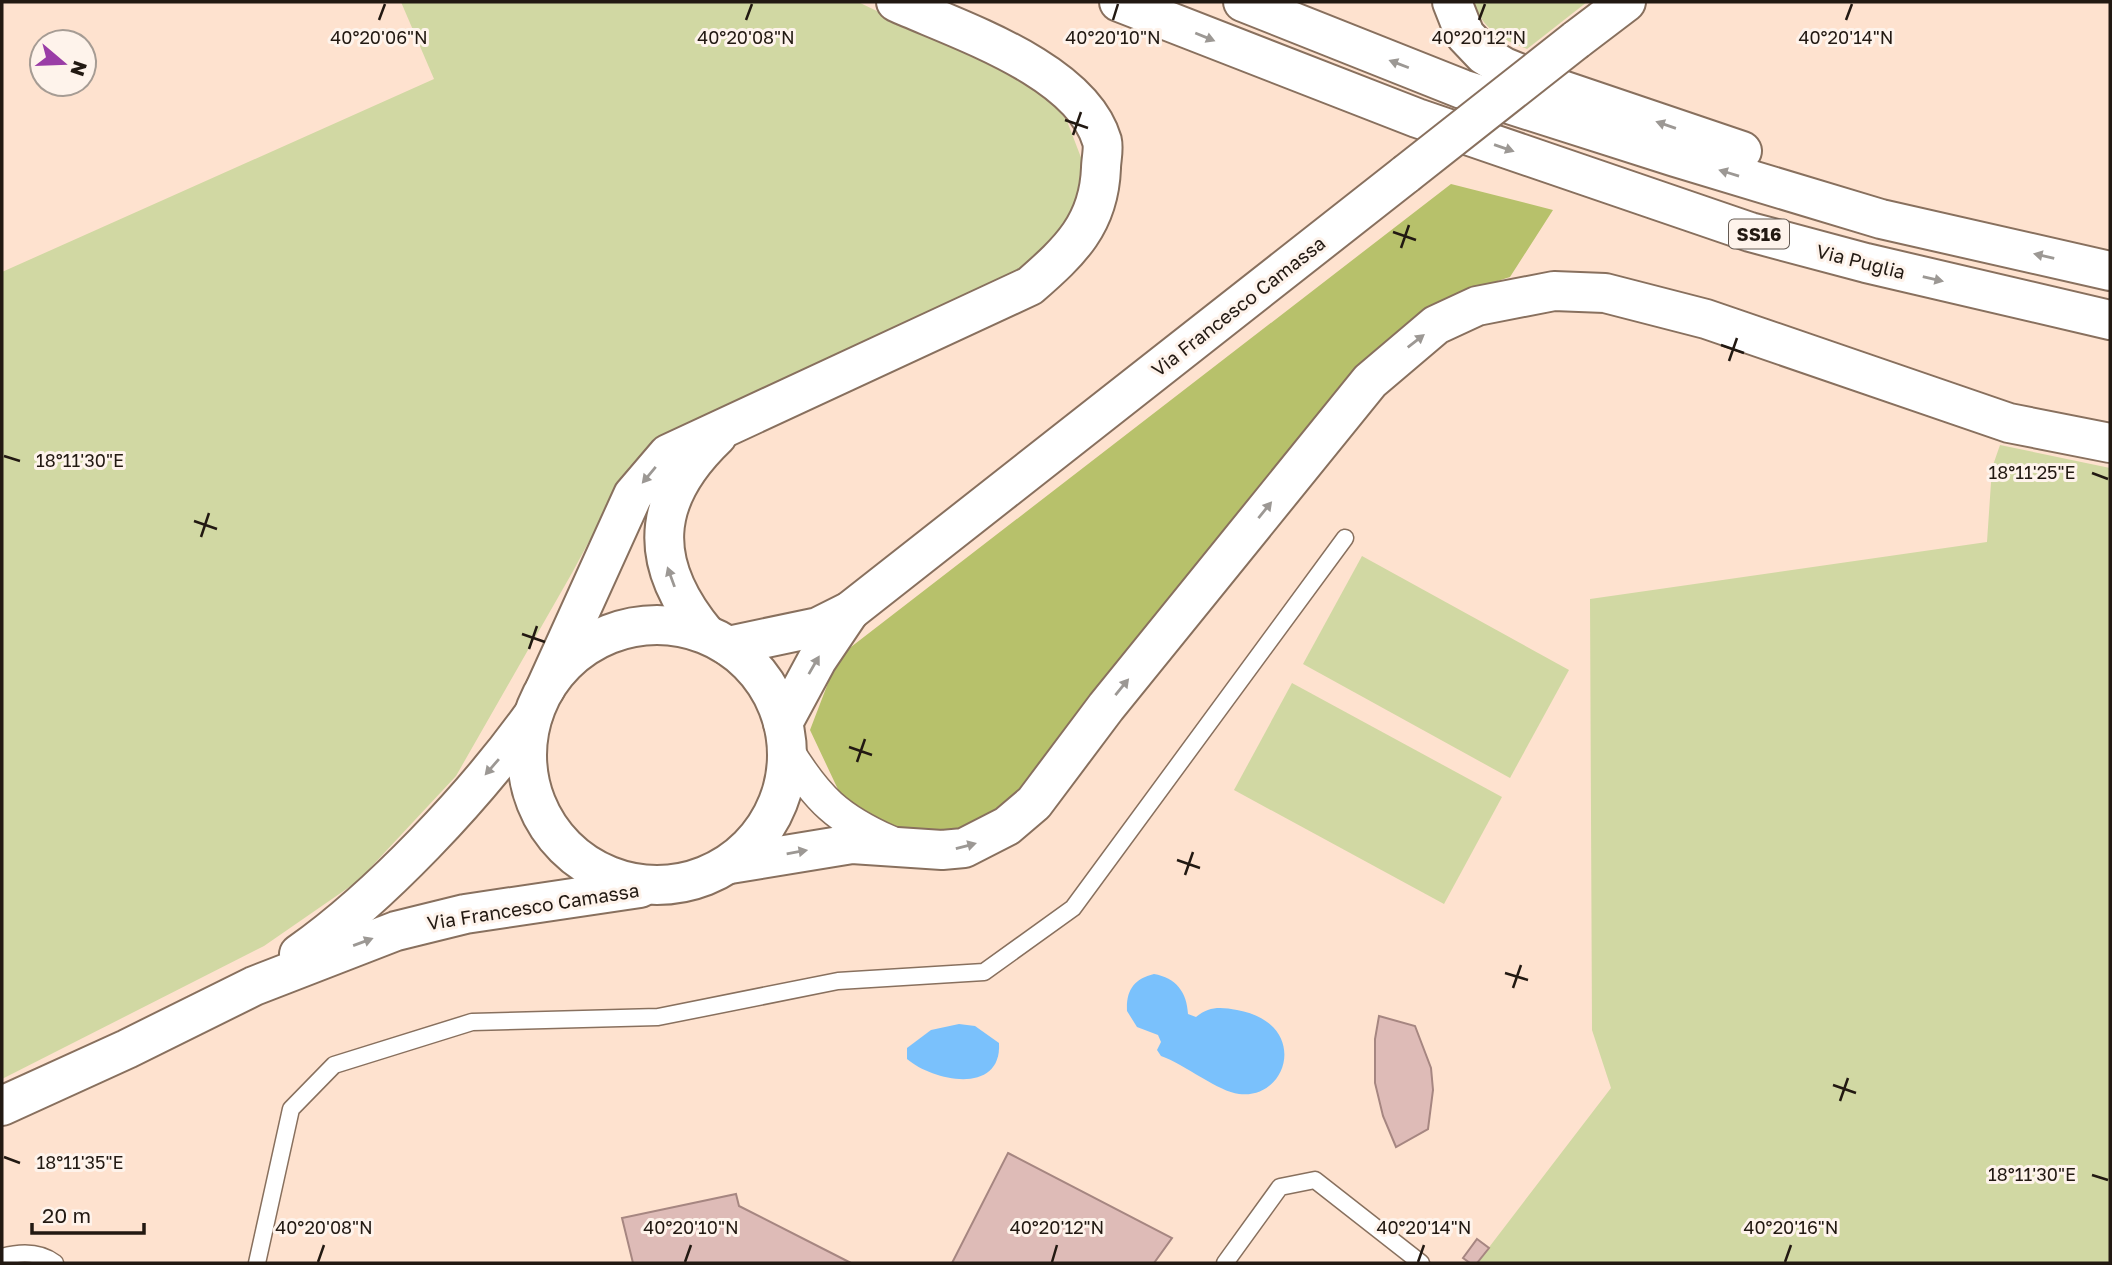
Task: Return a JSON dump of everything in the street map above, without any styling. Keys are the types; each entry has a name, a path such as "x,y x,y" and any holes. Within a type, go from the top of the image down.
{"main road":[{"path":"539,701 633,495 668,454 1030,286 1070,252 1094,213 1101,177 1102,142 1084,109 1062,84 1024,59 896,2"},
{"name":"Via Puglia","path":"1119,2 1417,118 1750,232 1866,263 2110,320"},
{"name":"SS16","path":"1243,2 1462,89 1881,219 2110,271"},
{"path":"1452,2 1465,35 1484,55 1504,67 1553,87 1860,190 1881,219"},
{"name":"Via Francesco Camassa","path":"717,640 818,627 849,611 1626,2"},
{"path":"730,864 852,844 942,850 964,848 1007,827 1034,803 1106,707 1370,381 1436,325 1477,306 1511,297 1554,291 1605,293 1706,318 2009,423 2110,443"},
{"path":"717,640 684,607 663,554 664,530 685,474 705,448 727,427"},
{"name":"Via Francesco Camassa","path":"785,736 817,660 849,611"},
{"name":"Via Francesco Camassa","path":"2,1105 127,1049 254,986 396,931 465,914 682,884 730,864 750,846 766,826 779,802 786,776 785,736 763,679 717,640 681,627 655,625 616,632 580,650 561,668 513,742 456,808 366,899 311,945 254,986"},
{"name":"Via Francesco Camassa","path":"539,701 528,737 530,786 551,831 567,850 608,876 656,886"}],"street":[{"path":"785,736 803,776 826,804 854,826 898,846"}],"lane":[{"path":"257,1263 290,1109 334,1065 472,1022 658,1017 838,981 984,972 1073,908 1345,538"},
{"path":"1225,1263 1280,1186 1315,1180 1421,1263"},
{"path":"2,1256 35,1254 55,1263"}],"green space":[{"path":"401,2 858,2 1043,90 1067,121 1085,168 1078,219 1041,263 723,412 629,467 456,776 358,881 264,946 2,1079 2,272 434,79"},
{"path":"1473,2 1587,2 1527,49 1494,32 1482,20"},
{"path":"1451,184 1553,210 1510,277 1457,294 1396,338 1028,788 980,829 919,838 881,825 843,800 810,730 838,657"},
{"path":"2000,445 2110,468 2110,1263 1477,1263 1611,1088 1592,1030 1590,599 1987,542 1992,468"},
{"path":"1362,556 1569,670 1510,778 1303,664"},
{"path":"1292,683 1502,797 1444,904 1234,790"}],"water":[{"path":"1154,974 1179,987 1188,1014 1196,1017 1215,1008 1226,1008 1260,1018 1275,1029 1283,1044 1284,1059 1280,1073 1270,1085 1256,1093 1231,1092 1161,1056 1157,1050 1161,1042 1158,1035 1137,1027 1127,1011 1128,997 1133,986 1141,979"},
{"path":"959,1024 975,1026 999,1043 997,1060 990,1071 978,1077 949,1078 933,1074 907,1059 907,1048 931,1030"}],"building":[{"path":"1379,1016 1415,1026 1431,1068 1433,1090 1428,1129 1396,1147 1383,1116 1375,1083 1375,1039"},
{"path":"1008,1153 1172,1238 1154,1263 952,1263"},
{"path":"736,1194 739,1206 851,1263 633,1263 622,1218"},
{"path":"1477,1239 1489,1248 1477,1263 1470,1263 1463,1258"}]}
